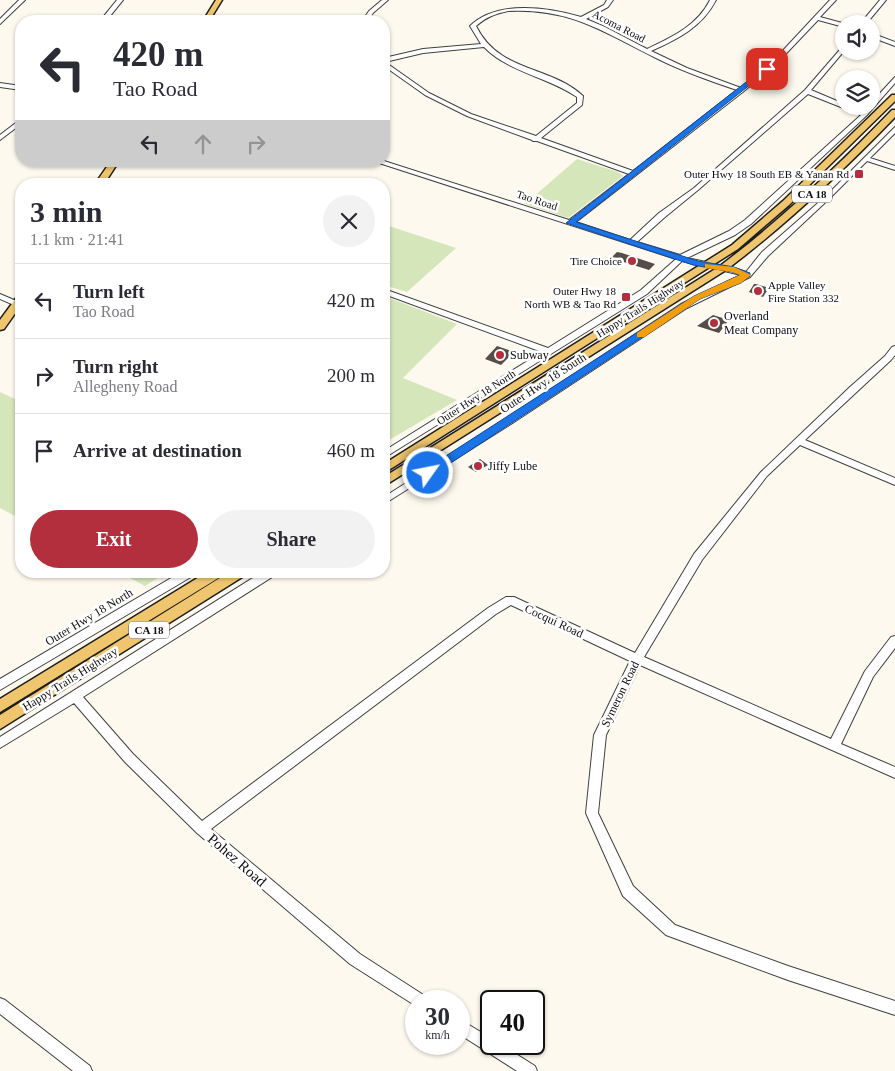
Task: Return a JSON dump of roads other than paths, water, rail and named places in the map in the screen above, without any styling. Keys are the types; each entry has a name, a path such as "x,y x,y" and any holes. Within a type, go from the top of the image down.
{"main road":[{"path":"210,15 219,0"},
{"name":"Happy Trails Highway","path":"390,466 736,246 773,215 895,97"},
{"name":"Happy Trails Highway","path":"390,478 722,268 760,240 798,207 895,112"},
{"path":"103,178 110,167"},
{"path":"0,328 15,309"},
{"name":"Happy Trails Highway","path":"0,706 209,578"},
{"name":"Happy Trails Highway","path":"0,723 231,578"}],"street":[{"path":"0,22 22,0"},
{"path":"108,15 120,0"},
{"path":"369,15 385,0"},
{"path":"582,19 606,6 610,0"},
{"path":"646,51 683,33 699,21 709,10 713,0"},
{"path":"570,223 742,90 777,60 818,18 831,0"},
{"path":"870,15 883,0"},
{"name":"Acoma Road","path":"535,140 580,104 580,96 570,88 510,63 486,45 475,32 473,26 477,20 485,15 507,9 534,10 582,19 694,73 742,90"},
{"path":"0,12 10,13"},
{"path":"818,18 835,23"},
{"path":"880,38 895,44"},
{"path":"390,60 423,51 486,45"},
{"path":"632,242 662,215 696,189 807,91 835,58"},
{"path":"390,66 427,94 469,115 633,174"},
{"name":"Outer Hwy 18 North","path":"880,96 895,79"},
{"path":"0,85 15,87"},
{"path":"807,91 835,102"},
{"name":"Outer Hwy 18 North","path":"390,451 644,292 681,258 732,233 748,222 864,115"},
{"path":"0,138 15,126"},
{"name":"Outer Hwy 18 South","path":"390,497 691,302 738,281 798,226 895,129"},
{"path":"867,159 895,168"},
{"name":"Tao Road","path":"390,165 706,266 734,270 746,275"},
{"path":"390,293 548,351"},
{"path":"0,296 15,301"},
{"name":"Symeron Road","path":"893,356 853,389 764,474 698,557 637,659 600,735 592,813 628,891 670,930 788,973 895,1008"},
{"path":"800,441 895,482"},
{"name":"Outer Hwy 18 North","path":"0,685 180,578"},
{"path":"0,743 262,578"},
{"name":"Cocqui Road","path":"201,829 510,600 637,659 895,773"},
{"path":"834,746 869,674 895,640"},
{"name":"Pohez Road","path":"75,696 129,758 201,829 355,960 405,992"},
{"path":"0,1005 85,1071"},
{"path":"470,1033 530,1071"}],"place":[{"name":"Outer Hwy 18 South EB & Yanan Rd","path":"859,174"},
{"name":"Tire Choice","path":"632,261"},
{"name":"Apple Valley Fire Station 332","path":"758,291"},
{"name":"Outer Hwy 18 North WB & Tao Rd","path":"626,297"},
{"name":"Overland Meat Company","path":"714,323"},
{"name":"Subway","path":"500,355"},
{"name":"Jiffy Lube","path":"478,466"}]}
